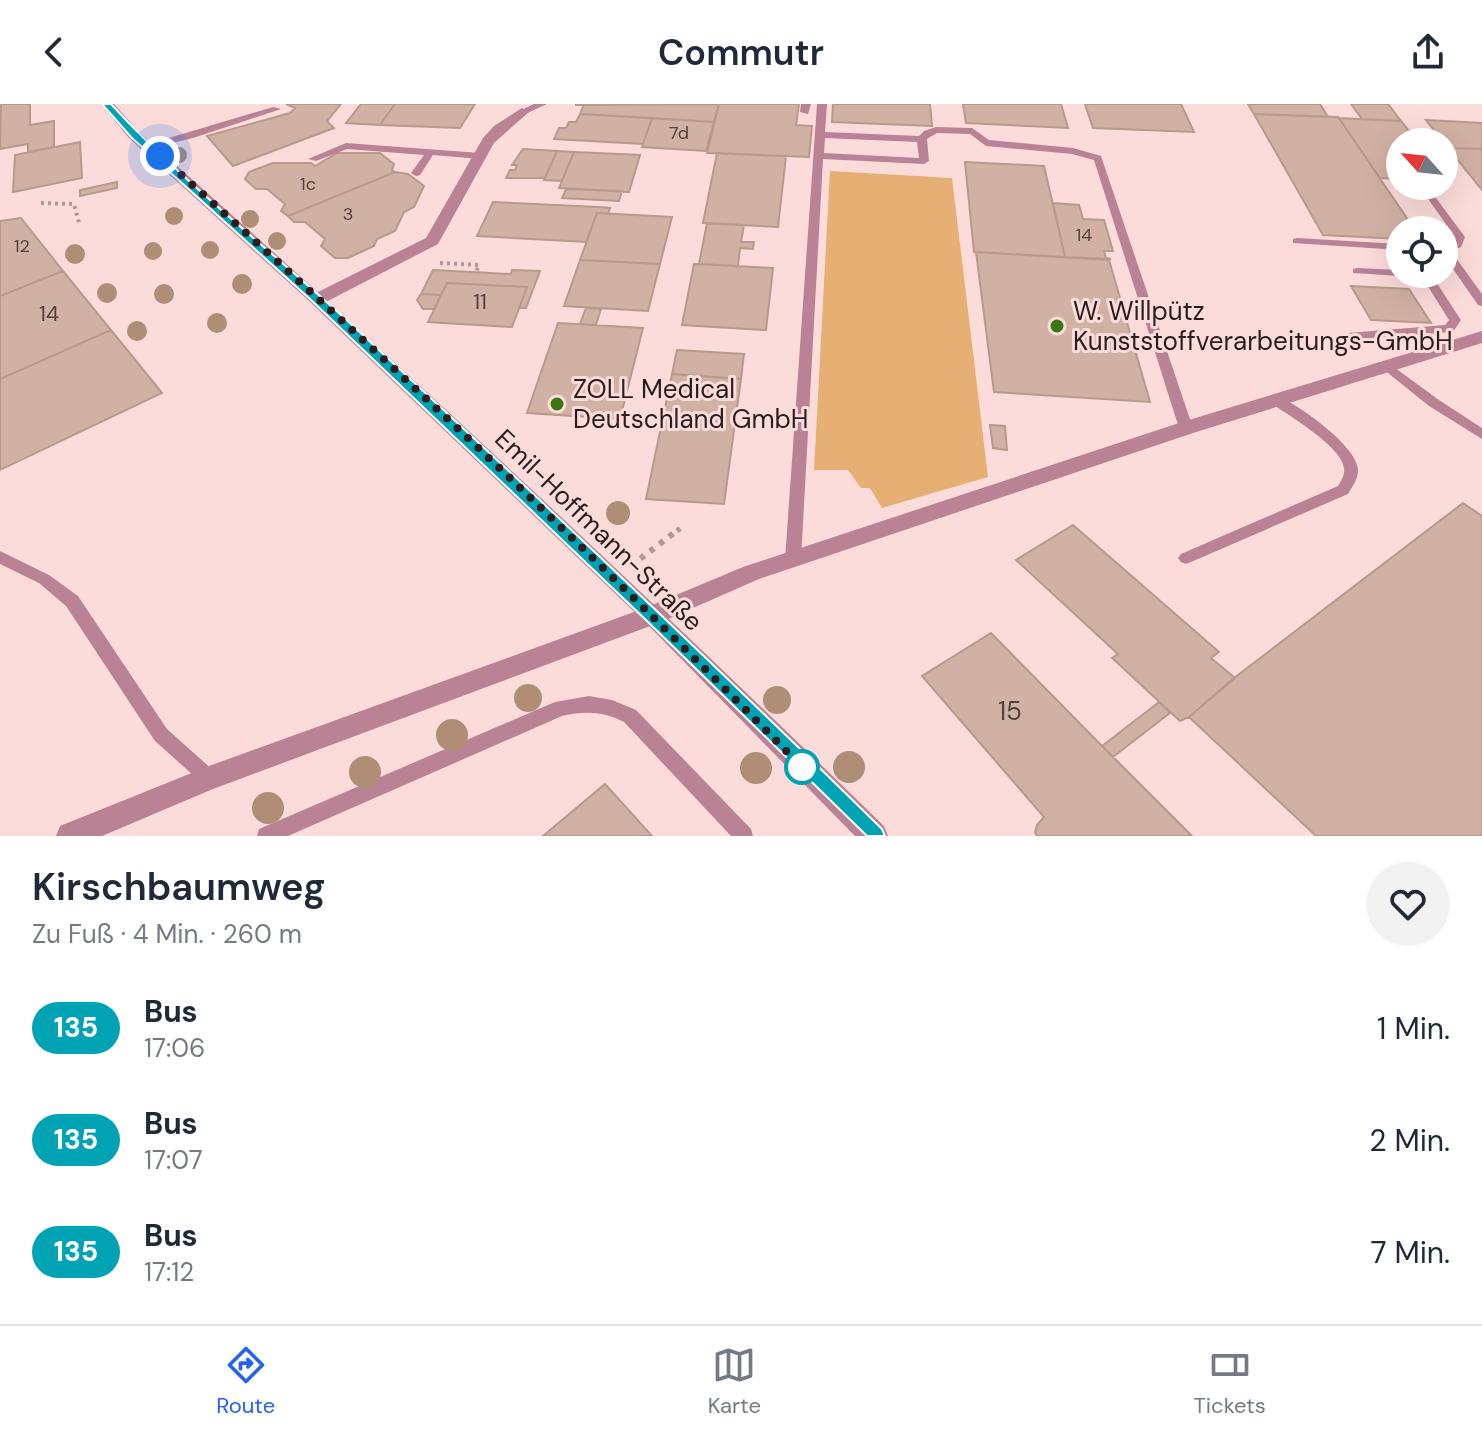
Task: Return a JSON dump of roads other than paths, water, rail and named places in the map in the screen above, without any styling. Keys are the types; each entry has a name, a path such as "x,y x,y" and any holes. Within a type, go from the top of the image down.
{"street":[{"name":"Emil-Hoffmann-Straße","path":"107,104 147,146 318,299 653,615 874,836"},
{"path":"318,299 435,238 480,156 499,129 522,112"},
{"path":"70,836 209,778 653,615 751,573 1186,428 1482,337"}],"lane":[{"path":"522,112 542,104"},
{"path":"793,560 822,104"},
{"path":"147,146 276,109"},
{"path":"819,156 924,161 922,139 936,130 972,131 986,143 1073,151 1098,158 1186,428"},
{"path":"820,135 922,139"},
{"path":"313,159 346,146 480,156"},
{"path":"416,173 431,152"},
{"path":"1297,241 1386,246"},
{"path":"1458,268 1482,302"},
{"path":"1357,271 1386,272"},
{"path":"1348,337 1449,329 1455,320 1434,288"},
{"path":"1387,366 1434,403 1482,434"},
{"path":"1186,558 1343,490 1351,478 1351,465 1343,451 1277,401"},
{"path":"0,557 44,579 72,601 161,735 209,778"},
{"path":"266,836 561,708 587,703 609,704 630,716 744,836"}],"place":[{"name":"W. Willpütz Kunststoffverarbeitungs-GmbH","path":"1057,326"},
{"name":"ZOLL Medical Deutschland GmbH","path":"557,404"}]}
